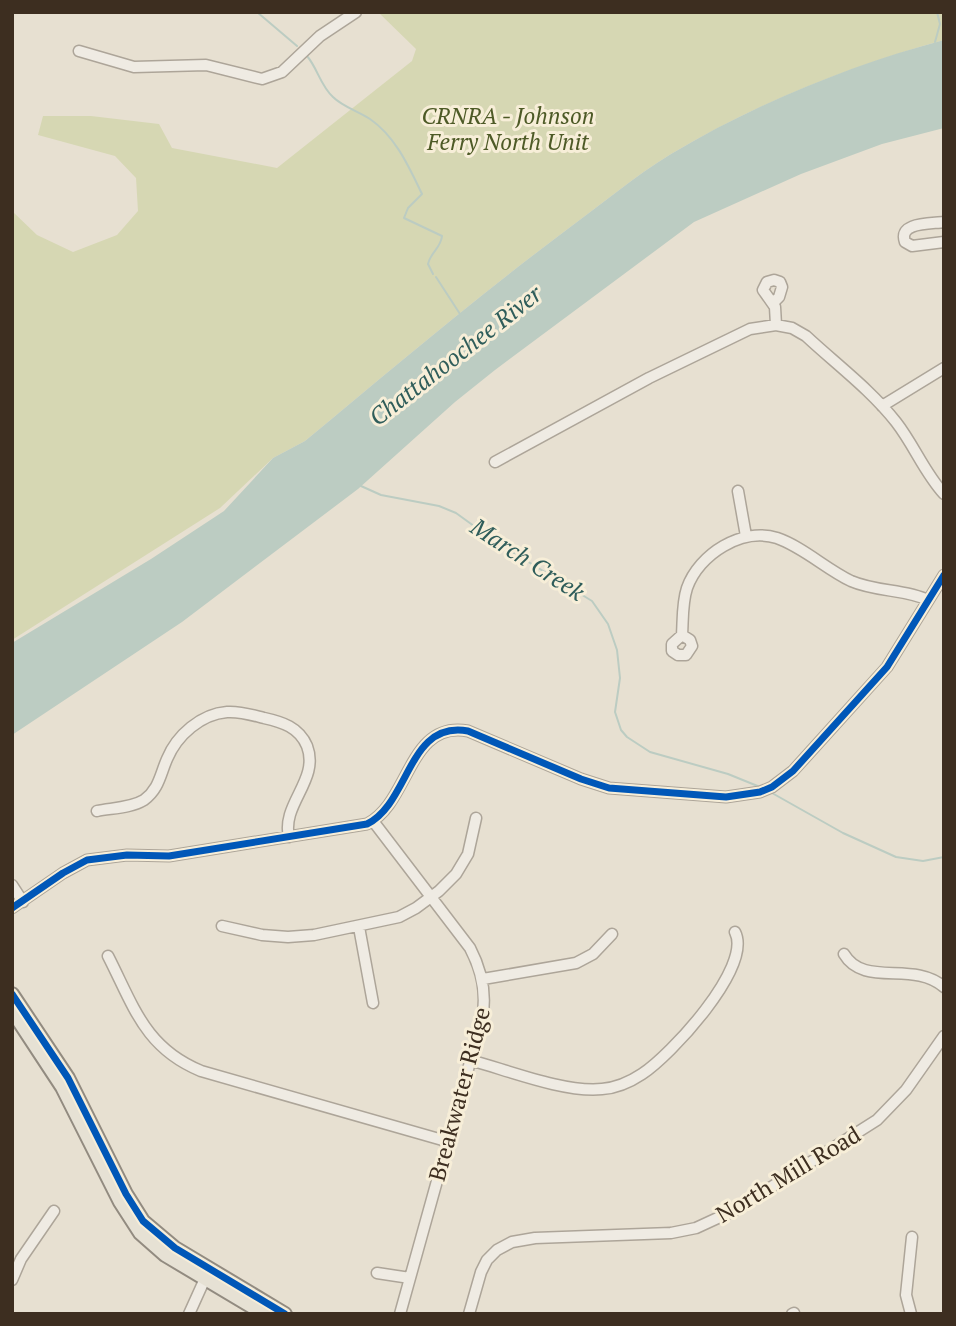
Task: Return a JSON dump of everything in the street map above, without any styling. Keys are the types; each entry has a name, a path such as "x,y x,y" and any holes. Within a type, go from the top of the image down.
{"main road":[{"path":"12,994 68,1078 138,1215 207,1274 264,1314"},
{"path":"12,1011 62,1087 135,1227 157,1249 285,1314"}],"street":[{"path":"79,51 134,67 206,65 262,79 282,72 320,36 356,12"},
{"path":"944,222 910,227 903,236 905,242 912,246 944,242"},
{"path":"773,303 776,325"},
{"path":"495,462 674,365 750,329 776,325 792,328 806,337 882,406 907,436 926,470 944,494"},
{"path":"882,406 944,368"},
{"path":"738,491 746,536"},
{"path":"682,635 684,600 693,576 719,549 746,536 777,538 833,572 869,587 928,600"},
{"path":"12,908 63,873 88,860 127,855 169,856 352,828 373,821 387,805 426,742 444,730 456,728 468,730 581,779 609,788 726,797 760,792 793,771 881,674 944,575"},
{"path":"97,811 129,806 144,799 157,786 170,752 186,731 213,715 240,712 286,724 299,734 307,747 309,770 288,817 289,837"},
{"path":"222,926 262,935 288,937 359,927 399,917 448,883 463,864 476,818"},
{"name":"Breakwater Ridge","path":"373,821 470,948 483,979 484,1012 400,1314"},
{"path":"12,885 23,902"},
{"path":"359,927 373,1003"},
{"path":"470,1060 578,1089 605,1089 631,1081 654,1064 715,1000 738,951 739,941 735,932"},
{"path":"483,979 576,963 593,954 612,934"},
{"path":"844,954 852,964 863,970 915,973 934,979 944,987"},
{"path":"108,956 149,1033 164,1051 182,1063 201,1071 446,1141"},
{"name":"North Mill Road","path":"469,1314 487,1260 497,1250 512,1242 535,1238 671,1233 696,1227 735,1210 877,1120 906,1090 944,1036"},
{"path":"12,1280 21,1259 54,1211"},
{"path":"911,1314 906,1294 912,1237"},
{"path":"377,1273 410,1278"},
{"path":"189,1314 207,1274"}],"green space":[{"name":"CRNRA - Johnson Ferry North Unit","path":"378,12 944,12 944,40 838,74 804,88 736,119 658,162 502,280 305,441 273,458 220,508 12,640 12,211 37,235 73,252 117,235 138,211 136,178 115,156 38,135 43,116 91,116 159,124 172,148 277,168 412,61 416,49"}],"water":[{"name":"Chattahoochee River","path":"944,40 944,128 882,144 801,174 694,222 495,370 358,489 182,622 12,735 12,643 151,559 224,511 273,458 305,441 468,306 619,190 671,154 770,103 838,74"}],"waterway":[{"path":"257,12 297,46"},
{"path":"935,42 940,24 937,12"},
{"path":"307,56 333,97 379,126 407,163 422,194 408,208 404,218 442,236 428,264 433,274"},
{"path":"436,277 460,314"},
{"name":"March Creek","path":"361,486 381,495 439,506 456,513 496,542 592,601 608,624 617,650 620,678 615,712 621,730 627,737 650,752 728,774 760,787"},
{"name":"March Creek","path":"772,793 843,833 896,857 923,861 944,857"}],"cycle path":[{"path":"12,908 87,860 127,855 169,856 367,824 381,814 392,799 421,750 433,738 448,731 468,731 581,779 609,788 726,797 760,792 772,787 793,771 887,667 944,575"},
{"path":"12,994 68,1078 126,1194 143,1221 175,1248 285,1314"}]}
